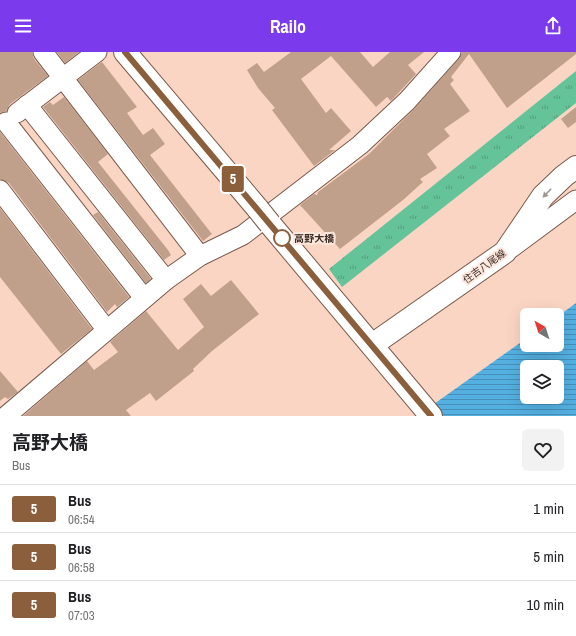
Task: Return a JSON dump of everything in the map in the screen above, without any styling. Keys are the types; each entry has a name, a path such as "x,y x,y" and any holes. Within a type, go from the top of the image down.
{"main road":[{"path":"125,52 431,416"},
{"name":"住吉八尾線","path":"375,349 506,252 543,196 576,167"}],"street":[{"path":"43,52 200,256"},
{"path":"97,52 3,124 144,298"},
{"path":"6,416 106,329 166,280 200,256 243,235 360,145 407,101 451,52"},
{"path":"27,105 166,280"},
{"path":"0,190 106,329"},
{"path":"506,252 576,200"}],"green space":[{"path":"576,71 576,103 342,287 329,269"}],"water":[{"path":"576,303 576,416 417,416 520,343 520,352 564,352 564,312"}],"building":[{"path":"0,52 32,52 34,59 48,76 10,104 6,111 0,113"},
{"path":"57,52 79,52 65,63"},
{"path":"291,52 360,52 373,67 390,52 424,52 408,65 416,74 391,101 387,97 376,107 331,56 301,79 326,113 331,108 351,131 329,150 335,150 314,166 272,110 275,108 258,88 247,70 257,63 264,72"},
{"path":"462,52 576,52 576,54 507,108 469,54 451,77 454,80 450,84 470,111 444,129 450,136 427,154 437,168 420,179 423,182 403,200 340,249 300,205 314,194 317,195 318,192 369,154 415,108 459,59"},
{"path":"102,62 137,107 127,113 143,135 153,128 165,144 150,155 212,234 203,241 78,80"},
{"path":"64,97 108,154 98,162 168,250 171,255 164,260 43,107 50,102 53,105"},
{"path":"576,107 576,122 568,128 561,119"},
{"path":"0,132 129,297 117,307 115,304 107,312 9,183 0,179"},
{"path":"0,208 92,329 61,354 0,277"},
{"path":"98,212 151,279 146,283 93,215"},
{"path":"231,280 259,314 212,351 193,369 194,371 156,401 150,393 126,410 131,416 23,416 87,361 94,370 118,352 110,342 146,311 178,350 204,327 183,299 201,284 211,296"},
{"path":"0,371 18,392 8,399 5,397 0,401"}],"bus line":[{"name":"5","path":"125,52 431,416"}],"place":[{"name":"高野大橋","path":"282,238"}]}
